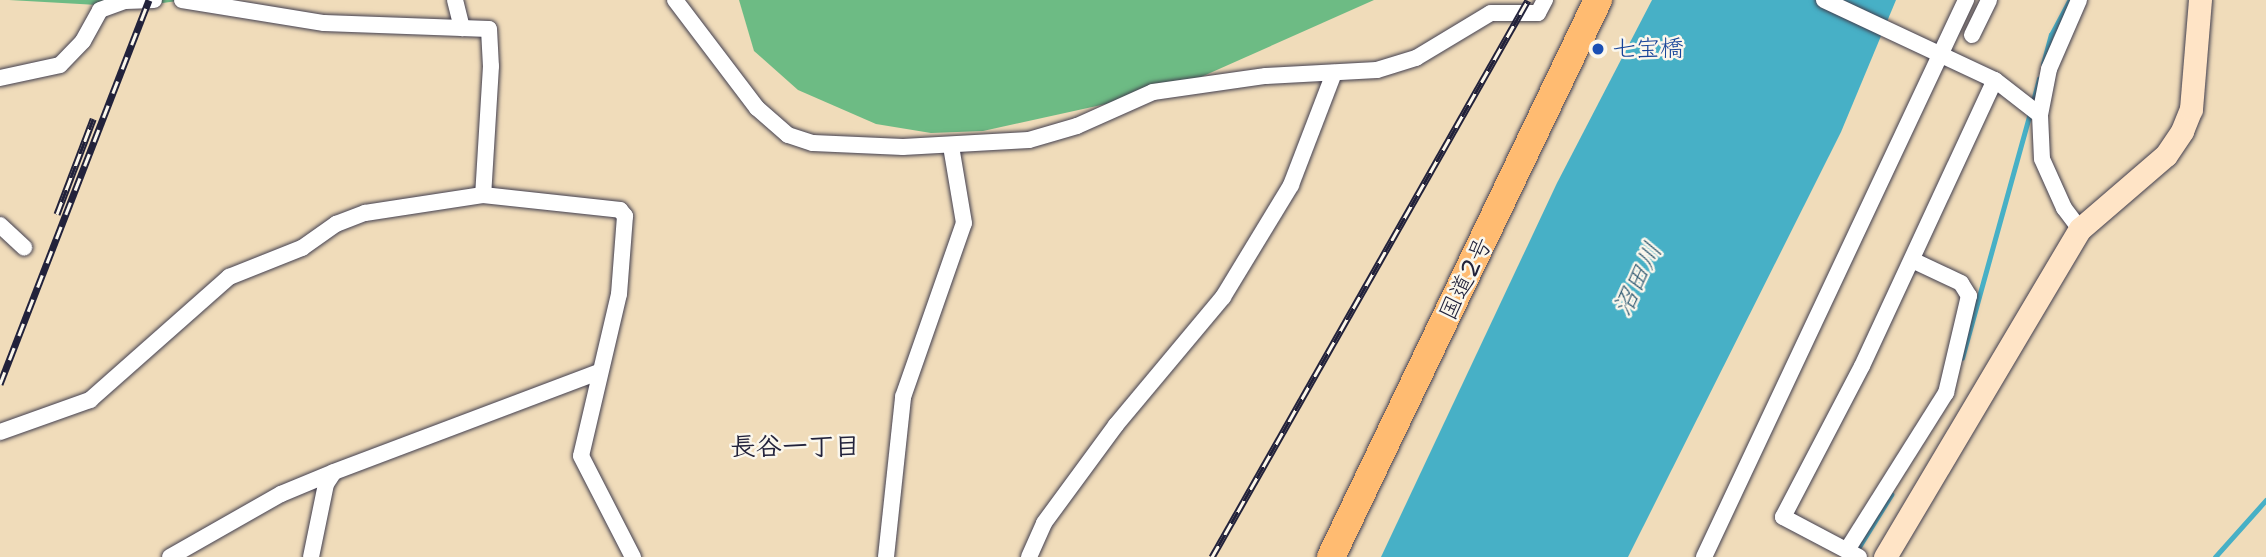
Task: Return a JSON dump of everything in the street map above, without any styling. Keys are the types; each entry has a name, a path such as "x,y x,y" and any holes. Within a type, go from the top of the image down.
{"highway":[{"name":"国道2号","path":"1331,557 1598,0"}],"street":[{"path":"0,78 60,65 83,41 100,10 125,1 154,0"},
{"path":"182,0 324,23 489,29 491,66 483,195"},
{"path":"455,0 461,28"},
{"path":"675,0 757,108 788,135 813,143 951,146 1029,141 1077,126 1153,92 1266,76 1377,70 1416,58 1491,13 1538,13 1545,0"},
{"path":"1824,0 1996,80 2040,115"},
{"path":"1704,557 1936,51 1966,0"},
{"path":"1972,34 1989,0"},
{"path":"2079,0 2049,69 2040,115 2042,159 2064,208 2080,229"},
{"path":"1885,557 2080,229 2166,155 2182,131 2191,109 2200,0"},
{"path":"1028,557 1044,523 1116,425 1223,297 1291,185 1334,73"},
{"path":"1912,260 1961,283 1969,296 1946,393 1853,554 1783,517 1912,260 1996,80"},
{"path":"886,557 902,397 964,223 951,146"},
{"path":"0,432 90,400 229,277 248,266 302,248 336,224 365,213 483,195 620,210 625,216 619,294 599,372 582,456 633,557"},
{"path":"0,225 24,247"},
{"path":"170,557 281,494 599,372"},
{"path":"311,557 326,484 334,472"}],"green space":[{"path":"9,0 185,0 133,7"},
{"path":"739,0 1374,0 1174,89 983,131 931,133 876,124 798,90 754,51"}],"water":[{"name":"沼田川","path":"1652,0 1896,0 1841,132 1628,557 1381,557 1557,183"}],"waterway":[{"path":"2043,64 2051,35 2070,0"},
{"path":"2032,105 2039,79"},
{"path":"1962,358 2030,113"},
{"path":"1857,550 1891,495"},
{"path":"2215,557 2266,500"}],"railway":[{"path":"0,384 149,0"},
{"path":"1212,557 1528,0"},
{"path":"57,214 93,119"}],"place":[{"name":"七宝橋","path":"1598,49"}],"district":[{"name":"長谷一丁目","path":"795,446"}]}
